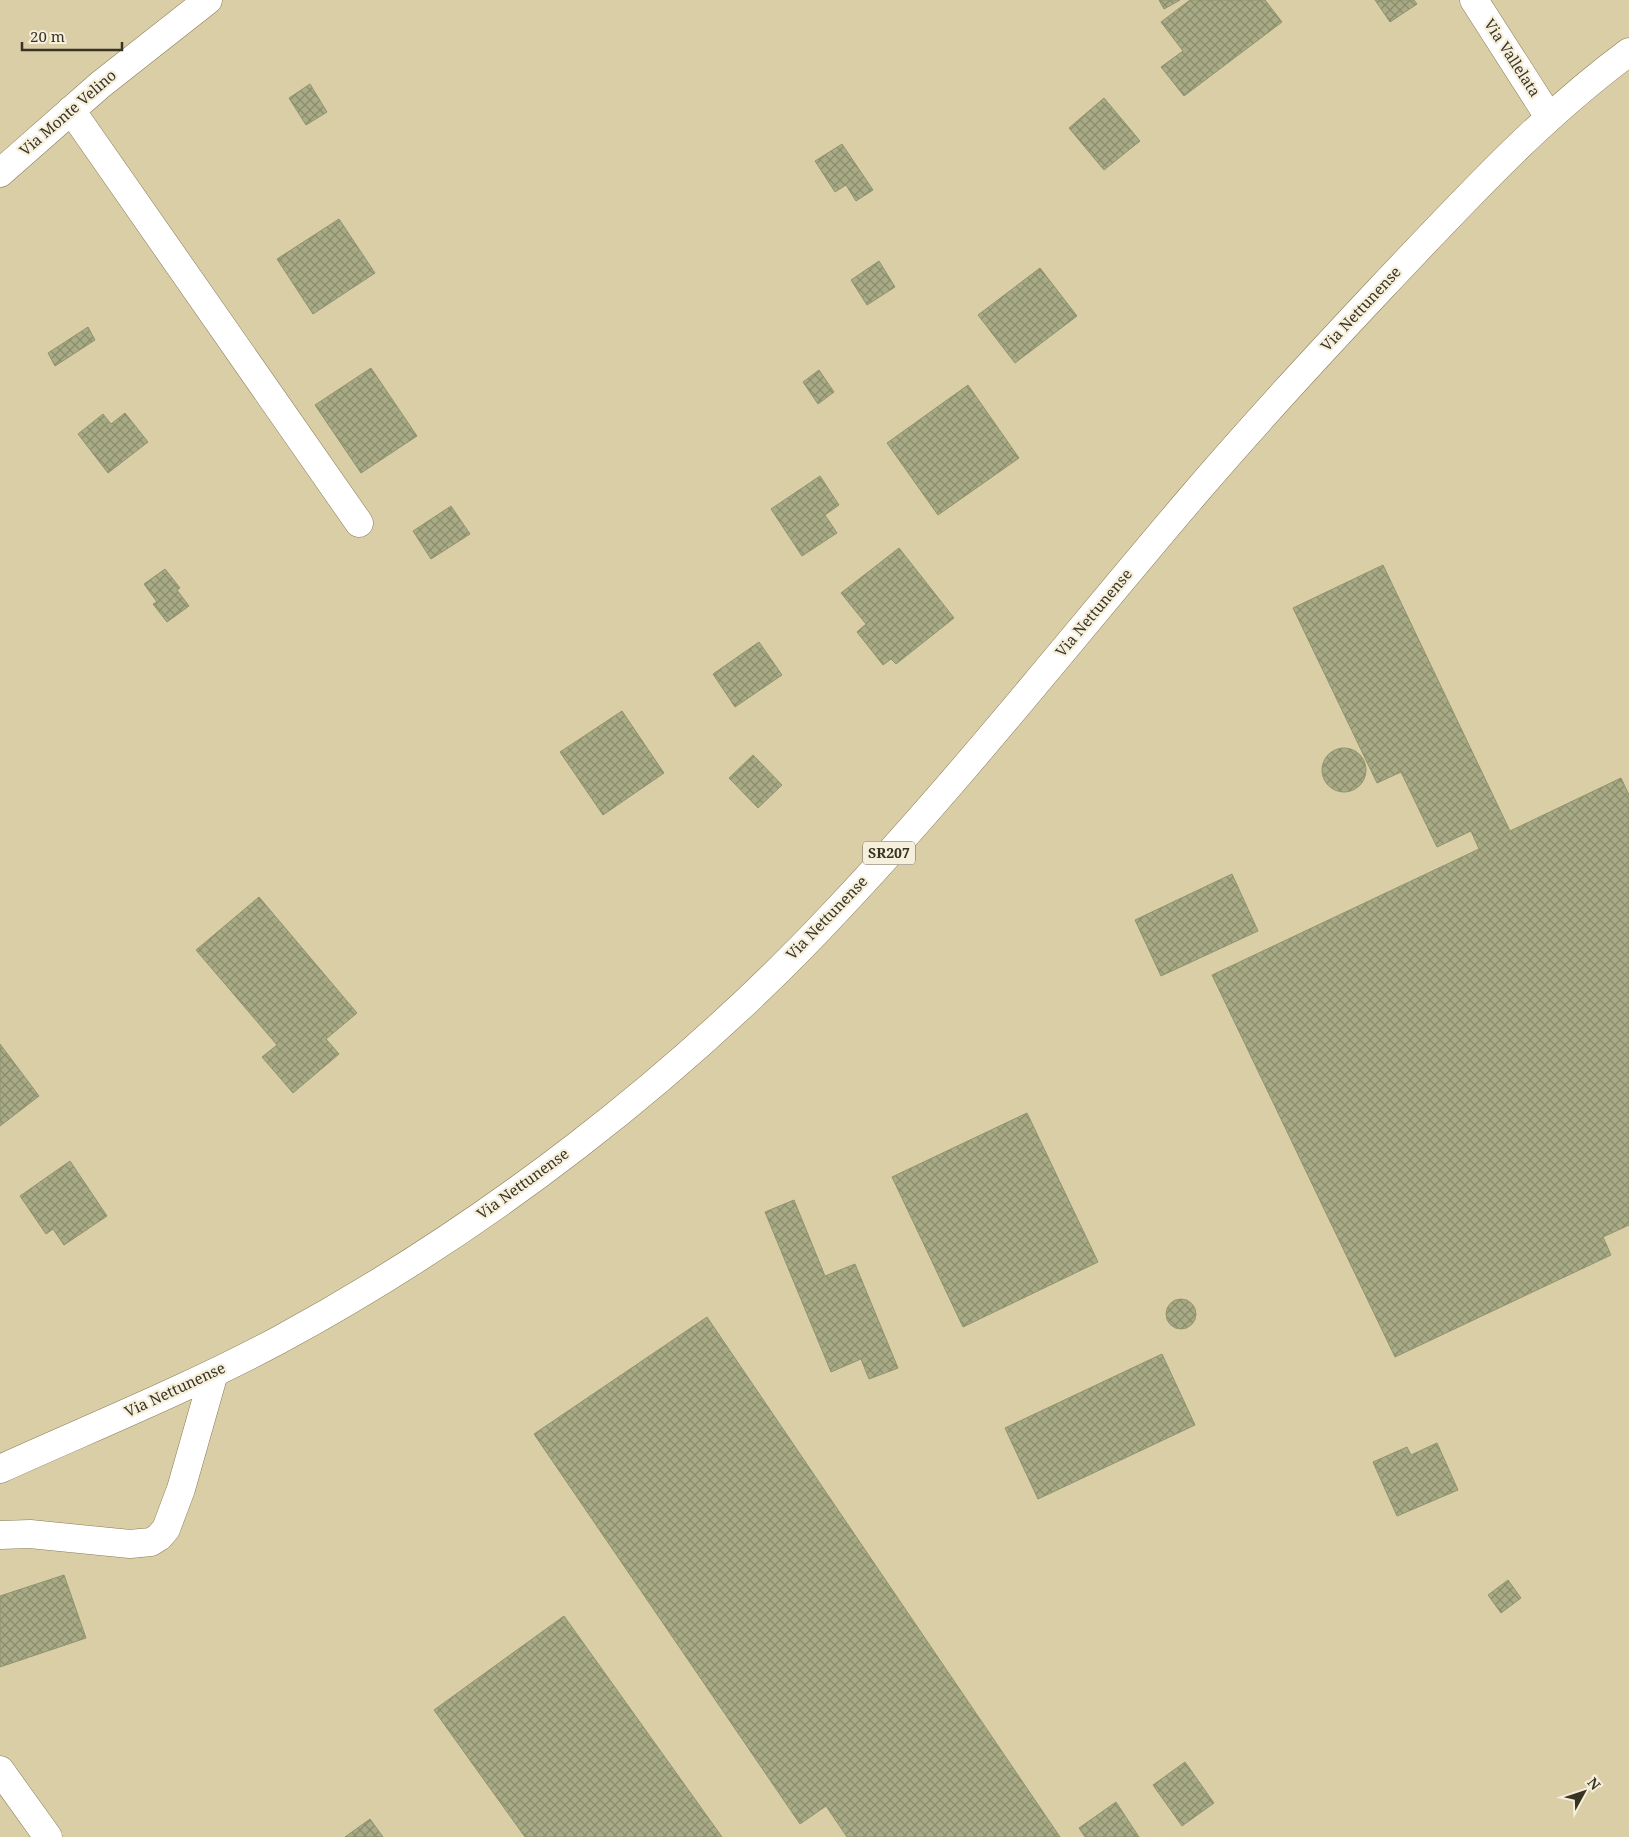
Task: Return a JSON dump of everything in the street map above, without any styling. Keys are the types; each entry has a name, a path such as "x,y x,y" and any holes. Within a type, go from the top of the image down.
{"main road":[{"name":"Via Monte Velino","path":"0,173 132,58 208,0"},
{"name":"Via Vallelata","path":"1474,0 1550,117"},
{"name":"Via Nettunense","path":"0,1469 214,1373 277,1341 384,1279 516,1190 594,1131 725,1021 837,910 934,803 1188,501 1318,354 1486,178 1550,117 1629,52"},
{"path":"71,110 359,523"},
{"path":"0,1535 30,1534 130,1544 151,1542 159,1537 166,1529 181,1489 214,1373"},
{"path":"0,1770 48,1837"}],"building":[{"path":"1159,0 1180,0 1164,9"},
{"path":"1190,0 1265,0 1282,22 1184,96 1161,67 1183,51 1161,22"},
{"path":"1375,0 1414,0 1417,4 1390,22"},
{"path":"310,84 327,112 306,125 289,98"},
{"path":"1104,98 1140,141 1104,170 1069,128"},
{"path":"842,144 873,190 856,201 846,185 835,192 815,161"},
{"path":"339,219 375,273 313,314 277,259"},
{"path":"879,261 895,287 867,305 851,280"},
{"path":"1040,268 1077,316 1015,363 978,315"},
{"path":"88,327 95,340 55,366 48,353"},
{"path":"371,368 417,436 361,473 315,405"},
{"path":"819,370 834,392 818,404 803,382"},
{"path":"968,385 1019,458 938,515 887,443"},
{"path":"125,413 148,442 108,473 78,434 103,414 111,424"},
{"path":"820,476 839,505 825,515 837,533 802,556 771,509"},
{"path":"451,506 470,534 431,559 413,531"},
{"path":"899,548 954,618 896,664 891,659 883,665 857,632 866,624 841,593"},
{"path":"1383,565 1510,831 1621,778 1629,795 1629,1225 1603,1237 1611,1255 1395,1357 1212,975 1479,849 1471,831 1437,847 1401,772 1377,783 1293,608"},
{"path":"165,569 180,588 177,590 189,606 167,622 153,604 157,602 144,584"},
{"path":"759,642 782,675 735,707 713,674"},
{"path":"622,711 664,773 603,815 560,752"},
{"path":"1344,748 1356,752 1362,758 1366,770 1362,782 1356,788 1344,792 1332,788 1326,782 1322,770 1326,758 1332,752"},
{"path":"753,755 782,785 758,808 729,778"},
{"path":"1232,874 1258,931 1161,976 1135,920"},
{"path":"259,897 357,1013 326,1039 339,1054 293,1093 262,1057 277,1045 196,950"},
{"path":"0,1044 39,1096 0,1126"},
{"path":"1027,1113 1098,1262 963,1327 892,1177"},
{"path":"70,1161 107,1216 64,1245 53,1229 46,1234 20,1196"},
{"path":"794,1200 825,1276 855,1264 898,1368 869,1379 861,1359 831,1372 765,1212"},
{"path":"1181,1299 1192,1303 1196,1314 1192,1325 1181,1329 1170,1325 1166,1314 1170,1303"},
{"path":"707,1317 1060,1837 847,1837 826,1806 800,1824 534,1434"},
{"path":"1162,1354 1195,1425 1038,1499 1005,1428"},
{"path":"1437,1443 1458,1490 1397,1516 1373,1462 1407,1447 1411,1455"},
{"path":"64,1575 86,1638 0,1667 0,1596"},
{"path":"1508,1580 1521,1598 1501,1613 1488,1595"},
{"path":"564,1616 722,1837 525,1837 434,1710"},
{"path":"1185,1762 1214,1803 1182,1826 1153,1785"},
{"path":"1116,1802 1139,1837 1085,1837 1079,1828"},
{"path":"370,1819 383,1837 345,1837"}]}
